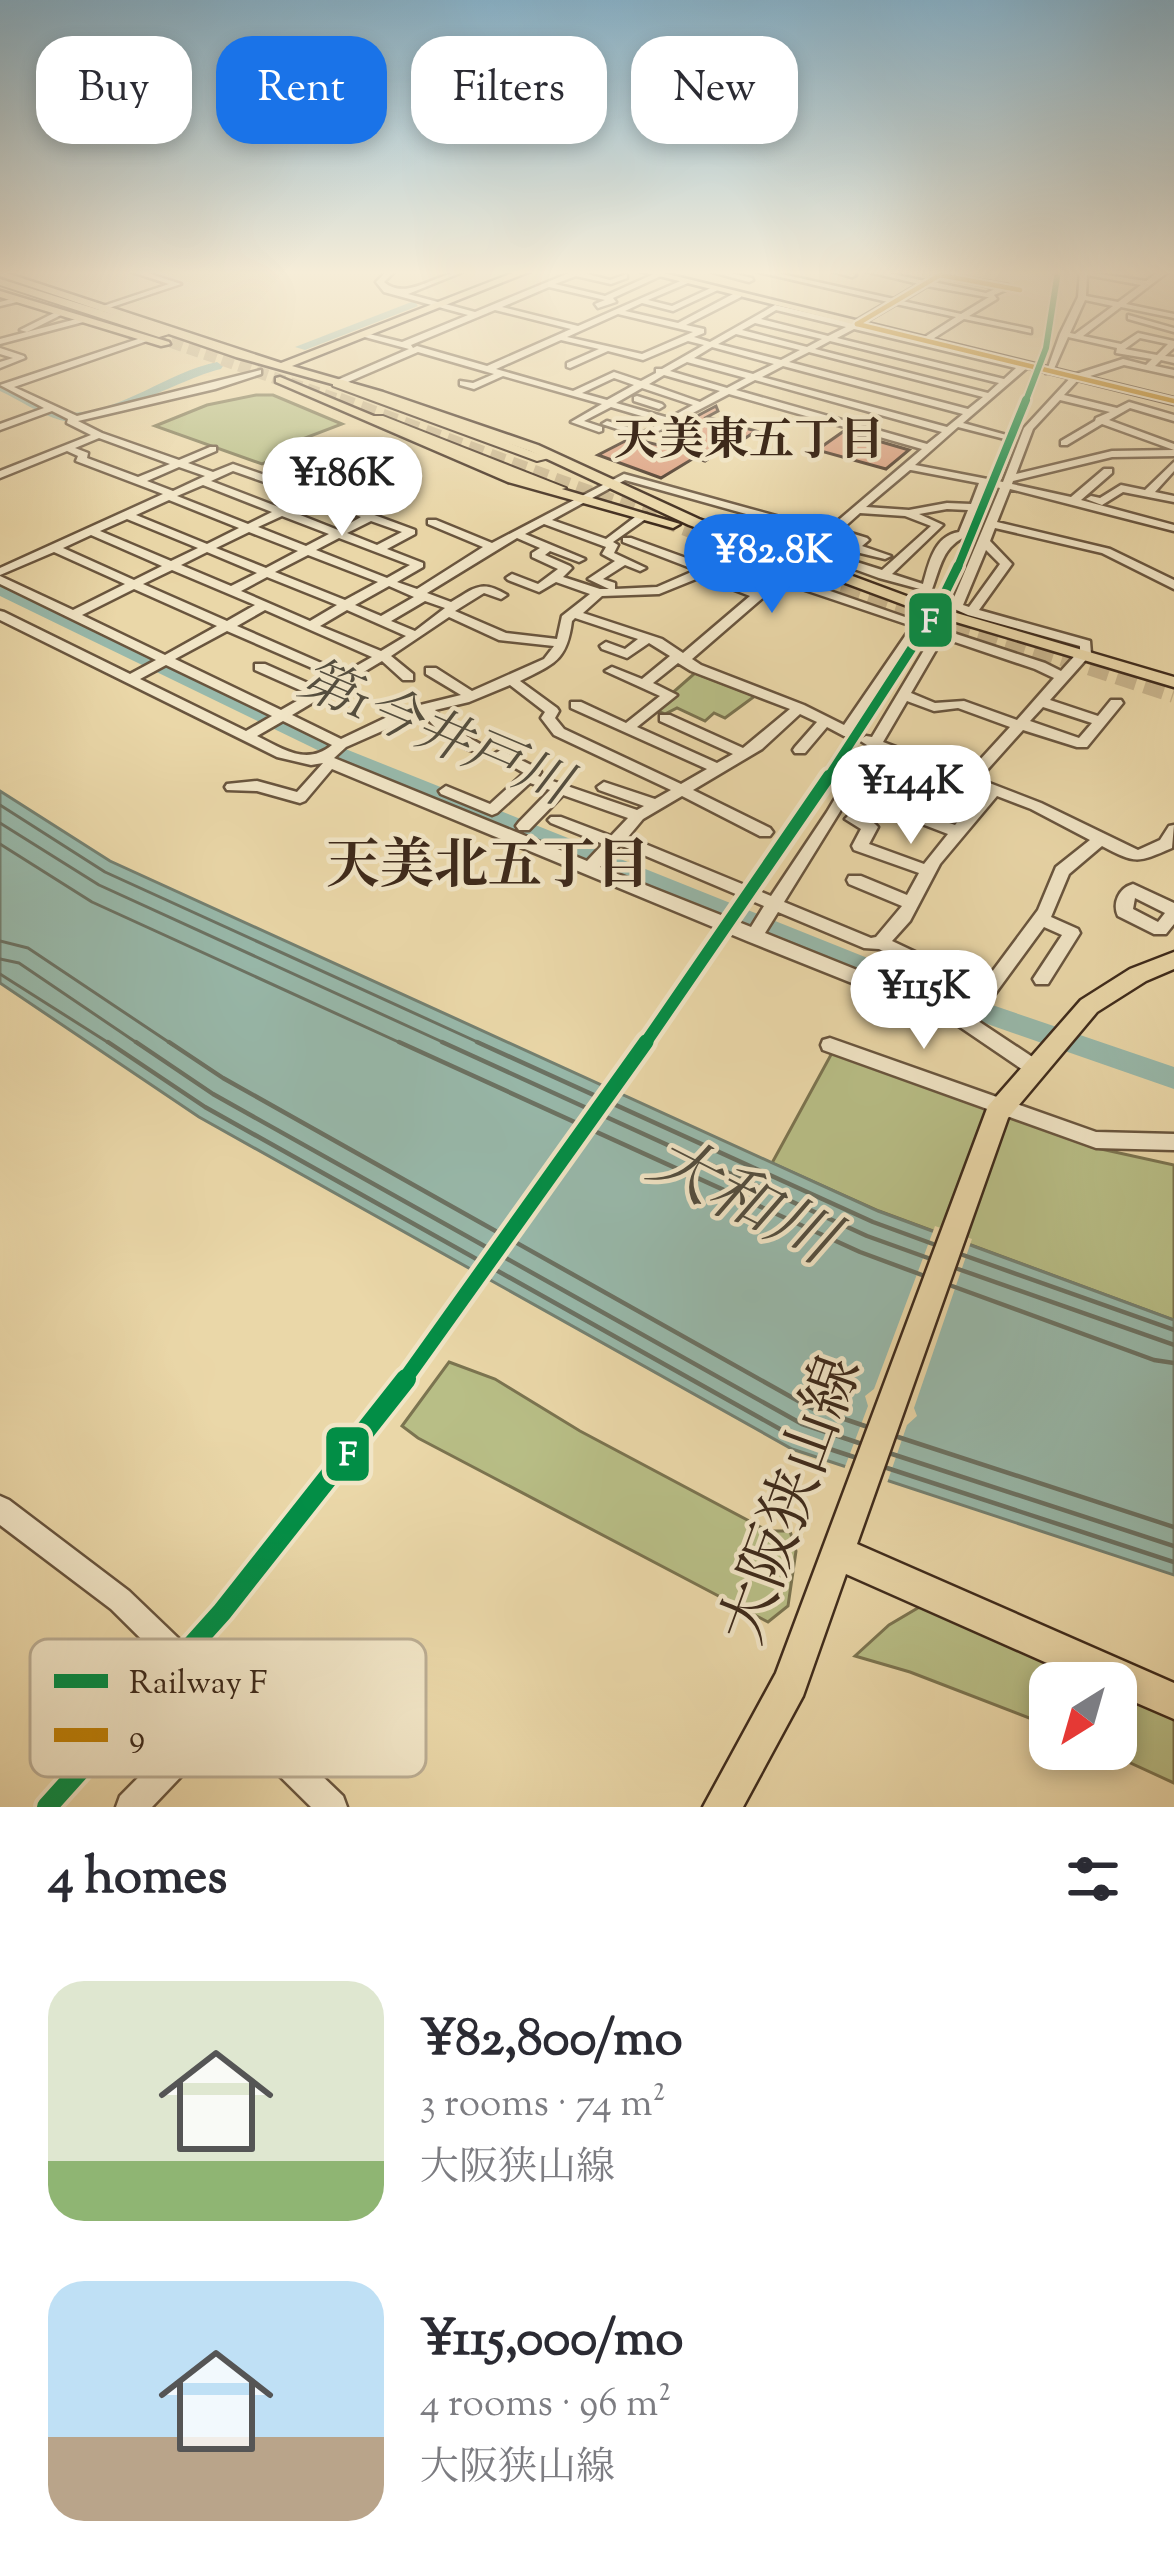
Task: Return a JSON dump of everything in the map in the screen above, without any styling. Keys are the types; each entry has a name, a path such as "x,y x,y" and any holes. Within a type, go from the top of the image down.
{"highway":[{"path":"338,382 542,458"},
{"path":"378,419 558,488"}],"main road":[{"path":"220,355 338,382 534,448 788,568"},
{"path":"229,355 495,472 723,542 926,616 1174,687"},
{"path":"269,370 306,355"},
{"path":"269,370 308,355"},
{"path":"978,355 1174,401"},
{"name":"大阪狭山線","path":"722,1807 790,1683 999,1110 1078,1016 1109,990 1174,960"},
{"path":"843,1544 1174,1701"}],"street":[{"path":"4,391 102,355"},
{"path":"338,382 402,355"},
{"path":"439,355 670,421"},
{"path":"488,369 520,355"},
{"path":"570,365 592,355"},
{"path":"589,369 618,355"},
{"path":"632,355 659,364 656,370"},
{"path":"574,393 648,355"},
{"path":"689,355 633,383 576,422 645,435 797,355"},
{"path":"749,355 967,412"},
{"path":"828,355 986,395"},
{"path":"901,355 1004,381"},
{"path":"818,416 922,355"},
{"path":"1049,371 1055,355"},
{"path":"1104,355 1098,362 1116,366"},
{"path":"1149,367 1163,355"},
{"path":"684,358 843,402 1005,436"},
{"path":"970,780 1081,660 1086,644 956,607 1005,482 1056,396 1078,378 1126,362 1174,373"},
{"path":"643,684 759,595 1024,366"},
{"path":"4,391 73,417 168,395 207,394 269,370"},
{"path":"656,370 930,448"},
{"path":"464,383 474,386 503,373"},
{"path":"614,375 701,405"},
{"path":"598,429 652,391"},
{"path":"1056,396 1095,401 1118,411"},
{"path":"638,399 659,406"},
{"path":"1070,464 1053,455 1099,420 1129,405 1174,418"},
{"path":"0,428 52,408"},
{"path":"608,440 650,416"},
{"path":"73,417 69,424 178,464 283,512 419,565 310,626"},
{"path":"1099,420 1174,450"},
{"path":"0,475 99,435"},
{"path":"1032,436 1070,443"},
{"path":"86,462 126,445"},
{"path":"67,448 84,455 80,459 86,462 421,595 502,637 563,643"},
{"path":"138,481 213,448"},
{"path":"910,467 983,483 1005,482 1112,454 1174,450"},
{"path":"106,469 147,452"},
{"path":"272,482 330,457"},
{"path":"0,463 15,469"},
{"path":"1128,515 1174,465"},
{"path":"0,576 233,467 411,532 380,548"},
{"path":"1077,498 1108,471"},
{"path":"382,621 492,547 610,483 635,476 863,540 839,560"},
{"path":"1005,482 1102,502 1121,488 1146,497 1174,499"},
{"path":"809,550 926,589 938,554 953,536 963,535 983,483"},
{"path":"36,633 314,496"},
{"path":"1077,498 1168,526 1174,514"},
{"path":"860,510 908,513 975,507"},
{"path":"884,576 938,525 908,513"},
{"path":"126,515 416,636"},
{"path":"605,542 643,516"},
{"path":"231,591 370,517"},
{"path":"543,520 612,545 608,554 640,568"},
{"path":"432,522 492,547"},
{"path":"991,524 1106,551 1174,585"},
{"path":"91,531 384,658 408,677"},
{"path":"516,534 579,559"},
{"path":"627,540 759,595"},
{"path":"701,571 704,557 723,542"},
{"path":"972,612 1006,564 983,542"},
{"path":"512,578 539,588 555,578 566,568 536,555 550,547"},
{"path":"54,548 345,678"},
{"path":"856,548 885,556"},
{"path":"839,560 841,567 927,597 935,595"},
{"path":"616,590 594,579 624,561"},
{"path":"574,614 646,639 848,732 919,624 788,568"},
{"path":"555,578 598,593 658,590 701,571"},
{"path":"0,576 280,715 333,753 603,854 763,922 1041,1058"},
{"path":"246,736 384,658 483,588 501,595"},
{"path":"0,615 296,759 333,753 427,708 472,696 549,662 563,643 566,620 598,593"},
{"path":"130,679 264,605"},
{"path":"763,922 940,633 1064,678"},
{"path":"606,646 628,654 646,639"},
{"path":"260,667 318,694"},
{"path":"612,670 670,695 628,728"},
{"path":"431,671 472,696"},
{"path":"512,680 552,711 548,718 559,733 765,832"},
{"path":"903,695 934,706 959,704 1076,744 1082,744 1116,703"},
{"path":"1043,702 1101,722"},
{"path":"576,704 718,769"},
{"path":"427,708 441,727 480,750"},
{"path":"603,854 638,816 744,754 799,708"},
{"path":"665,718 744,754"},
{"path":"800,750 825,721"},
{"path":"622,760 648,737"},
{"path":"870,742 1036,806 1139,856 1171,841"},
{"path":"232,787 257,786 300,798 333,753"},
{"path":"446,791 492,810 533,772 501,754"},
{"path":"527,777 638,816"},
{"path":"604,787 656,806"},
{"path":"524,826 560,789"},
{"path":"881,944 928,871 992,791"},
{"path":"893,808 959,832"},
{"path":"854,819 870,827 860,846 928,871"},
{"path":"556,820 603,854 763,922 881,944 986,993 1041,920 1062,871 1101,838"},
{"path":"855,880 911,903"},
{"path":"1041,920 1072,933 1042,980"},
{"path":"830,1045 999,1110 1096,1140 1174,1142"},
{"path":"0,1509 120,1600 159,1639"},
{"path":"131,1807 160,1777"},
{"path":"300,1777 332,1807"}],"green space":[{"path":"273,395 342,424 284,446 287,452 262,464 155,426 207,405"},
{"path":"695,673 755,696 725,718 714,713 705,721 677,708 665,714 654,709"},
{"path":"833,1051 1092,1147 1174,1165 1174,1320 879,1211 772,1163"},
{"path":"449,1362 495,1379 580,1431 768,1531 790,1531 796,1551 788,1606 768,1622 418,1438 402,1426"},
{"path":"928,1602 1064,1662 1029,1662 1029,1718 855,1656 889,1625"},
{"path":"1137,1694 1174,1710 1174,1783 1137,1766"}],"water":[{"name":"大和川","path":"0,791 110,861 878,1211 1174,1320 1174,1575 792,1449 199,1117 0,983"}],"pier":[{"path":"935,1226 972,1239 914,1408 917,1416 907,1425 886,1486 843,1472 868,1406 865,1396 874,1389"}],"building":[{"path":"716,406 718,411 707,417 756,431 705,461 694,458 661,478 598,455 631,438 658,445 692,425 684,423"},
{"path":"844,431 909,450 886,469 817,450"}],"waterway":[{"path":"0,386 66,418 129,402 193,371 217,366"},
{"name":"第1今井戸川","path":"0,589 341,754 936,996 1174,1078"}],"tunnel":[{"path":"210,355 347,403"},
{"path":"339,400 795,569"},
{"path":"787,566 1174,693"}],"rail line":[{"name":"F","path":"198,1639 384,1408 538,1198 877,706 936,611 981,519 1043,355"},
{"name":"F","path":"47,1807 74,1777"}],"transit line":[{"name":"9","path":"986,355 1174,401"}],"district":[{"name":"天美東五丁目","path":"749,443"},
{"name":"天美北五丁目","path":"488,869"}]}
